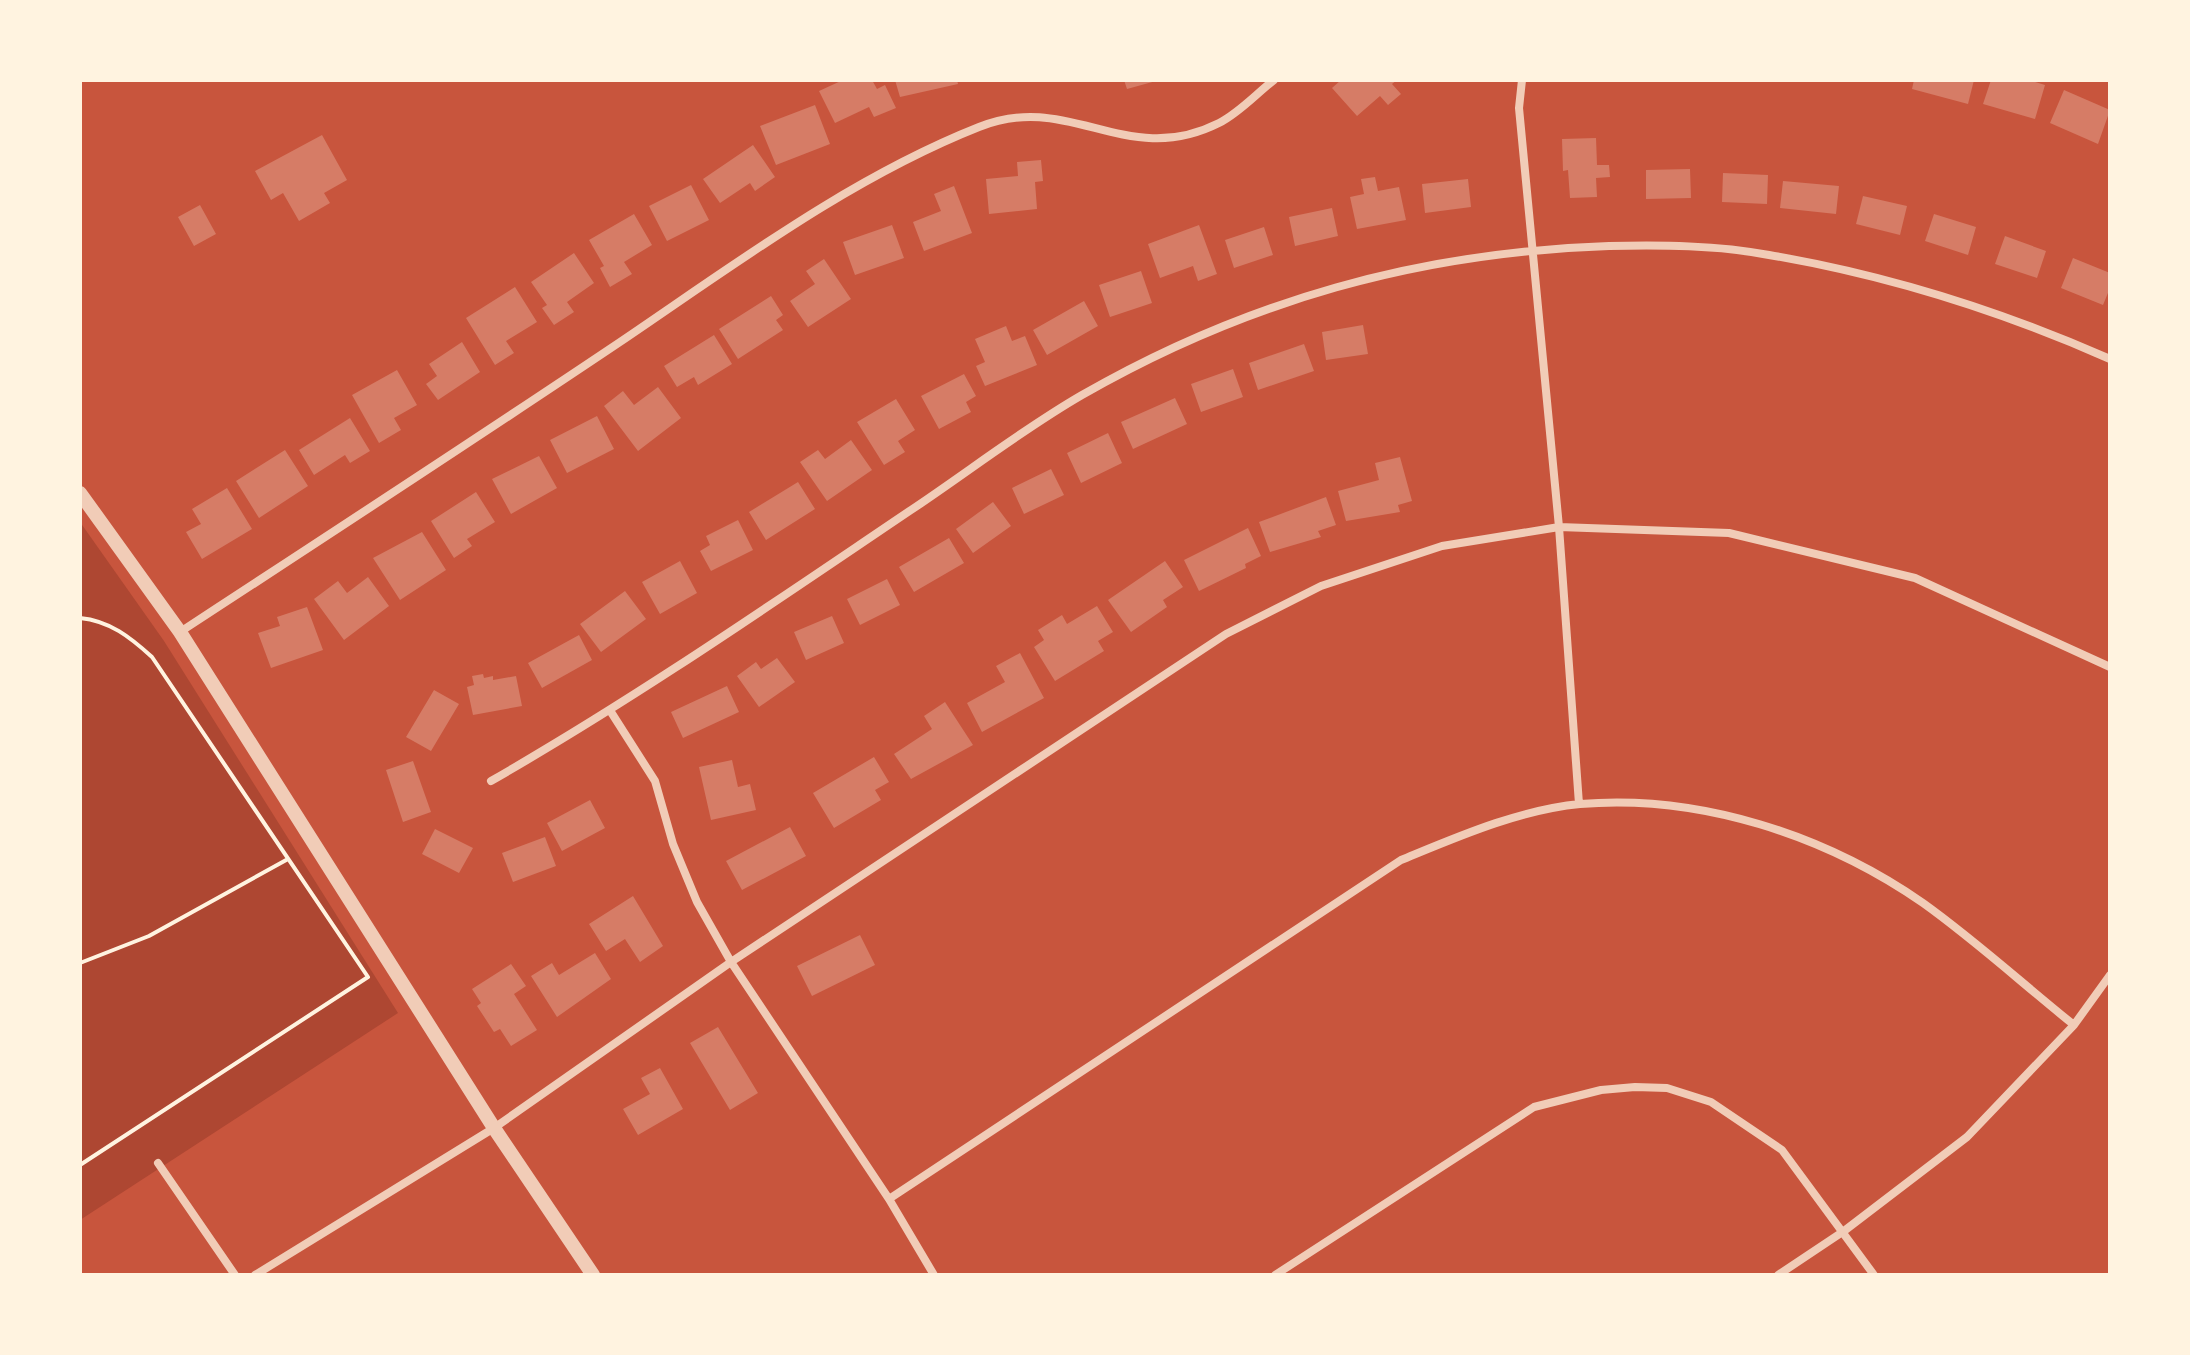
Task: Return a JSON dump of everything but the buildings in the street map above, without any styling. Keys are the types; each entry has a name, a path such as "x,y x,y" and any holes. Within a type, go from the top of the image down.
{"street":[{"path":"180,632 804,220 931,148 992,121 1045,115 1129,138 1160,140 1221,122 1274,80"},
{"path":"1522,80 1519,108 1559,527 1579,804"},
{"path":"491,781 611,712 1079,396 1174,347 1268,306 1361,280 1449,260 1534,249 1650,245 1765,254 1896,282 1993,312 2110,359"},
{"path":"80,493 180,632 494,1128 593,1275"},
{"path":"255,1275 494,1128 731,962 1226,634 1321,586 1442,546 1559,527 1729,533 1915,578 2110,667"},
{"path":"611,712 655,781 673,844 697,902 731,962 889,1199 934,1275"},
{"path":"889,1199 1401,860 1487,826 1579,804 1658,805 1718,814 1763,824 1849,859 1923,903 2074,1025"},
{"path":"1778,1275 1844,1231 1967,1137 2074,1025 2110,975"},
{"path":"1275,1275 1534,1107 1601,1090 1635,1087 1667,1088 1711,1102 1782,1150 1874,1275"},
{"path":"158,1163 235,1275"}],"path":[{"path":"80,618 99,620 128,635 152,657 368,977 80,1165"},
{"path":"80,963 149,936 288,859"}],"shaded area":[{"path":"80,522 164,641 398,1013 80,1220"}]}
